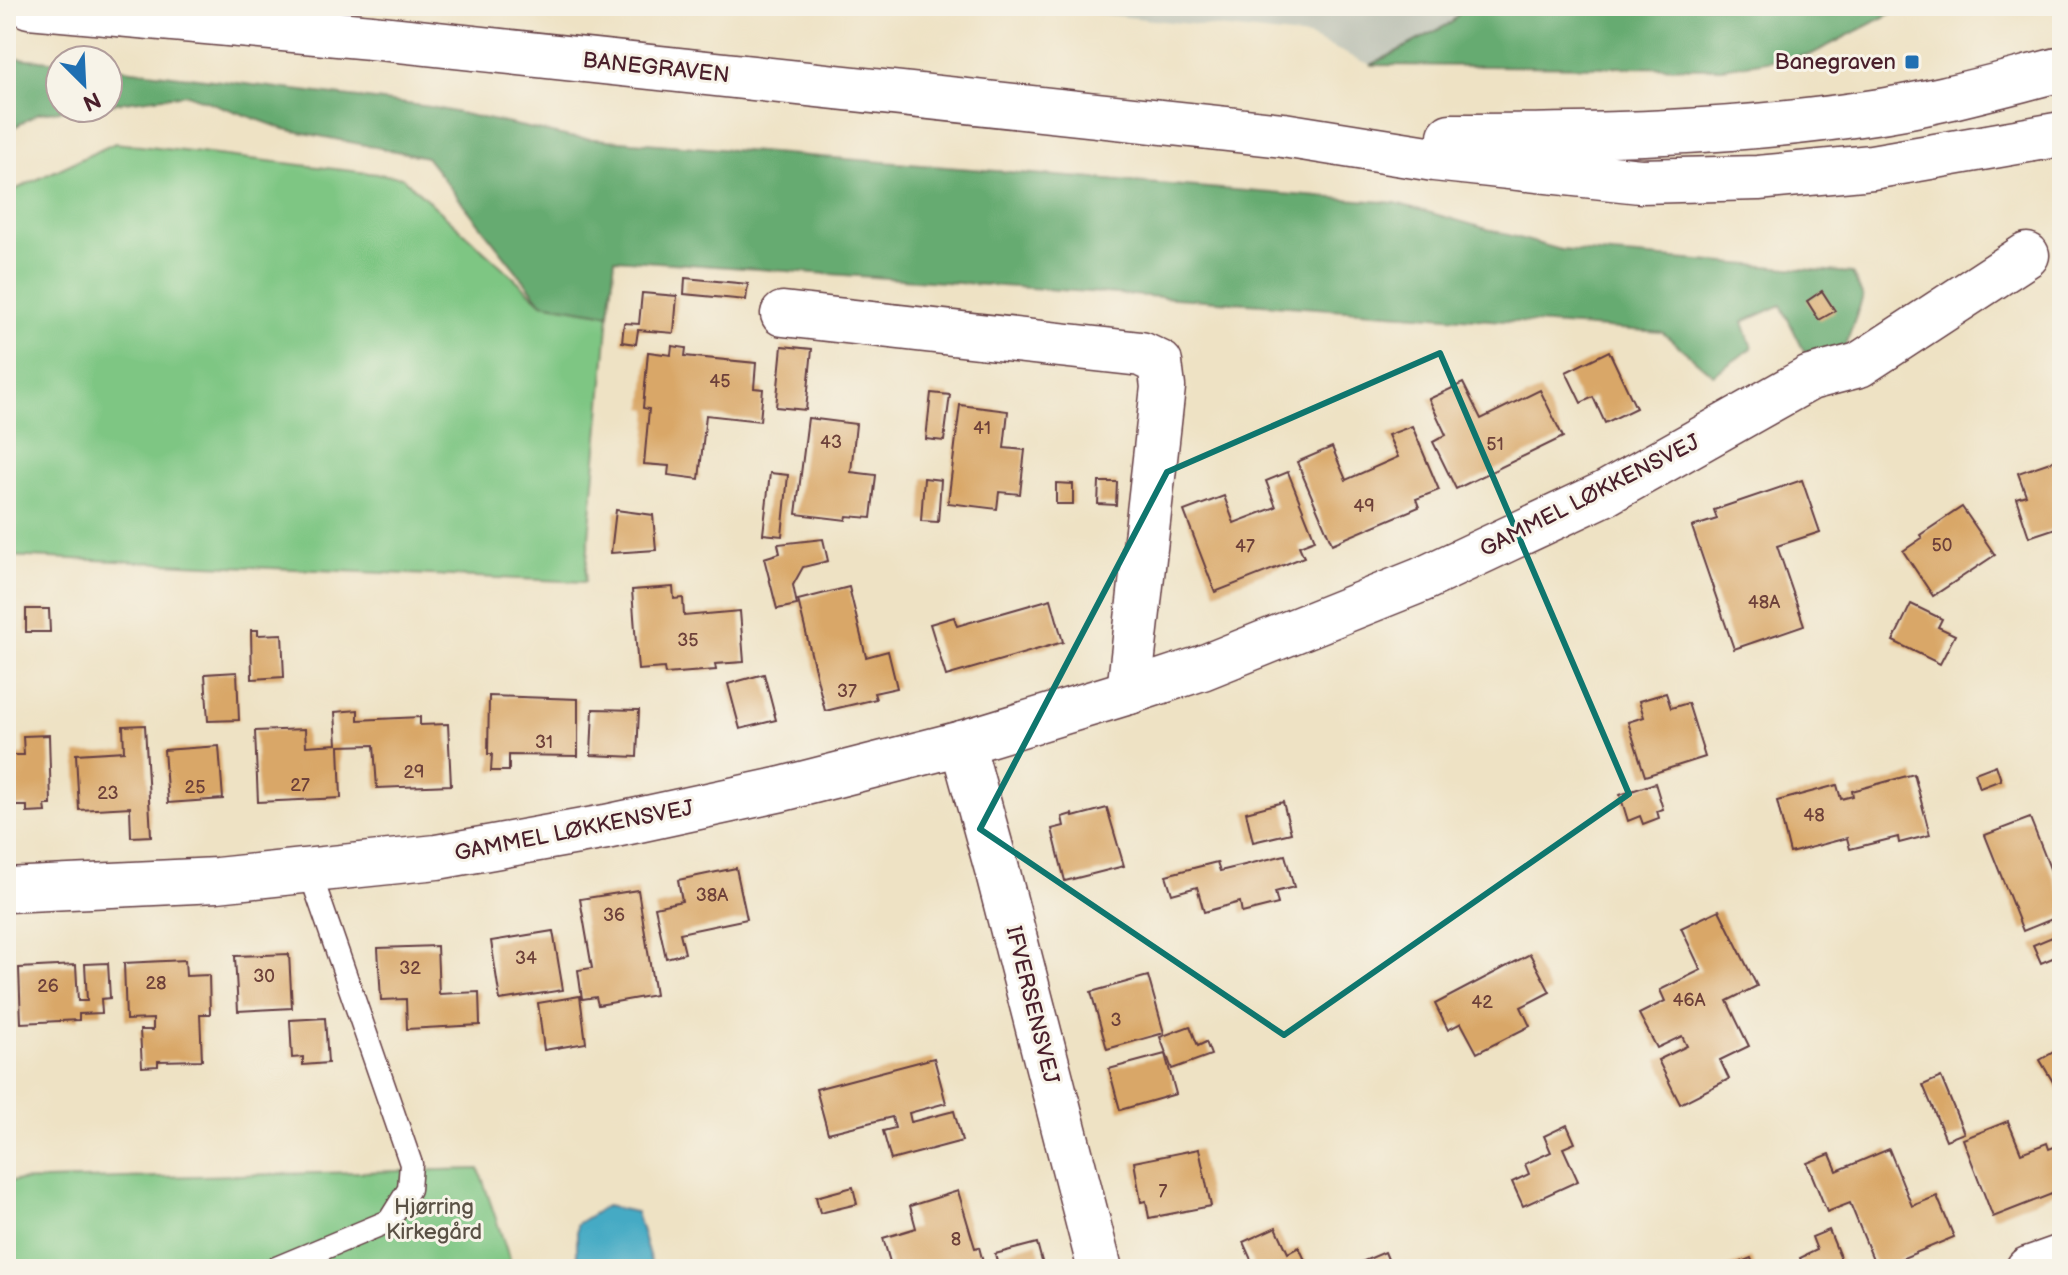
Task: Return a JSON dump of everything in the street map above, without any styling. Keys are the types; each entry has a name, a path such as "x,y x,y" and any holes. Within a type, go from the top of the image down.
{"street":[{"name":"BANEGRAVEN","path":"29,6 371,37 1283,135 1434,159 1640,181 1758,178 1872,167 2062,134"},
{"name":"BANEGRAVEN","path":"1283,135 1600,136 1729,129 1868,113 2062,69"},
{"name":"GAMMEL LØKKENSVEJ","path":"6,890 217,880 437,857 606,827 782,789 962,743 1129,692 1202,668 1421,580 1606,493 1810,378 1859,365 2027,255"},
{"path":"783,314 1141,354 1160,363 1163,387 1129,692"},
{"name":"IFVERSENSVEJ","path":"962,743 1100,1269"},
{"path":"2028,1269 2062,1257"}],"lane":[{"path":"274,1269 389,1221 409,1189 411,1164 309,870"}],"highlighted area":[{"path":"1440,353 1629,794 1284,1035 980,829 1167,472"}],"shaded area":[{"path":"1024,6 1465,6 1451,23 1371,65 1309,37"}],"green space":[{"path":"1465,6 1905,6 1812,54 1722,68 1371,65 1451,23"},
{"path":"6,57 44,61 44,112 6,132"},
{"path":"124,69 431,107 570,137 1396,203 1561,250 1852,273 1863,297 1843,352 1806,355 1781,305 1743,322 1752,348 1713,375 1662,332 615,259 609,314 542,303 426,157 284,129 187,94 124,102"},
{"path":"115,143 402,177 542,303 609,314 585,582 6,556 6,194"},
{"name":"Hjørring Kirkegård","path":"479,1169 513,1269 6,1269 6,1181"}],"water":[{"path":"606,1206 636,1212 653,1269 580,1269 577,1224"}],"building":[{"path":"685,278 748,284 746,300 684,294"},
{"path":"1822,291 1835,311 1819,320 1807,301"},
{"path":"642,293 677,296 674,333 638,330 636,344 622,342 624,323 639,324"},
{"path":"672,346 686,348 685,356 756,363 754,388 763,389 760,421 706,415 699,479 668,475 669,466 644,464 649,409 643,408 648,352 671,355"},
{"path":"782,346 812,349 806,410 776,407"},
{"path":"1609,351 1636,408 1605,423 1593,397 1581,403 1566,372"},
{"path":"1463,383 1481,419 1540,390 1563,437 1456,489 1433,442 1446,435 1429,399"},
{"path":"931,393 950,395 944,441 926,439"},
{"path":"960,405 1008,411 1004,448 1025,450 1020,494 999,492 997,509 948,503"},
{"path":"808,418 856,424 851,472 876,475 871,518 847,516 846,520 796,514"},
{"path":"1412,426 1439,490 1416,499 1419,507 1332,544 1297,462 1332,447 1346,480 1398,457 1388,435"},
{"path":"2062,458 2062,526 2029,537 2016,498 2026,495 2018,473"},
{"path":"1288,472 1315,540 1299,546 1304,557 1215,592 1184,511 1224,496 1234,523 1276,507 1266,481"},
{"path":"770,473 788,475 782,536 763,534"},
{"path":"924,478 941,480 938,522 921,521"},
{"path":"1802,480 1820,532 1777,546 1804,625 1734,649 1692,527 1717,519 1714,510"},
{"path":"1099,482 1117,482 1116,505 1098,504"},
{"path":"1056,483 1073,484 1073,504 1056,504"},
{"path":"1962,507 1995,555 1933,596 1903,551 1922,538 1920,535"},
{"path":"616,510 653,515 656,550 611,553"},
{"path":"823,539 828,561 803,567 793,585 797,605 777,609 764,558 780,553 778,544"},
{"path":"673,587 674,599 683,598 684,616 740,611 744,662 715,664 716,670 665,674 664,668 638,670 632,590"},
{"path":"849,587 866,657 888,651 897,688 874,693 876,699 825,711 798,600"},
{"path":"1051,599 1063,642 946,676 930,624 954,617 957,626"},
{"path":"1911,604 1942,619 1938,627 1955,635 1940,664 1893,641"},
{"path":"26,609 49,609 50,632 26,632"},
{"path":"251,630 258,630 258,635 282,634 284,677 252,679"},
{"path":"237,672 239,720 208,721 205,674"},
{"path":"764,674 776,720 740,729 728,684"},
{"path":"1666,693 1671,708 1688,703 1705,757 1645,776 1628,722 1644,717 1639,701"},
{"path":"489,696 578,699 578,756 509,755 509,771 491,771 492,754 488,754"},
{"path":"593,709 639,710 637,757 591,755"},
{"path":"358,710 358,720 420,717 420,725 448,724 451,785 377,788 374,745 339,746 341,798 258,802 255,731 305,729 306,746 337,744 335,712"},
{"path":"145,725 151,836 131,837 130,807 79,810 76,754 124,751 123,726"},
{"path":"49,735 51,805 45,805 46,812 27,813 27,806 6,806 6,755 24,755 23,736"},
{"path":"219,746 223,799 168,803 164,750"},
{"path":"1996,765 2001,780 1980,788 1975,773"},
{"path":"1914,774 1930,835 1899,843 1898,837 1850,849 1847,838 1790,853 1777,801 1837,785 1841,799 1853,796 1852,791"},
{"path":"1655,783 1663,809 1657,811 1659,818 1643,824 1640,816 1628,821 1620,795"},
{"path":"1283,802 1291,833 1253,842 1246,812"},
{"path":"1107,808 1124,866 1065,881 1052,829 1064,826 1062,817"},
{"path":"2030,818 2062,899 2062,915 2023,931 1985,835"},
{"path":"1285,855 1294,887 1275,892 1278,904 1242,913 1240,902 1204,912 1197,887 1172,894 1166,875 1217,862 1220,871"},
{"path":"736,868 747,919 680,933 685,953 666,958 655,907 682,901 678,880"},
{"path":"638,890 655,995 598,1005 596,997 582,999 578,970 592,968 580,899"},
{"path":"1719,910 1757,986 1727,1001 1749,1046 1720,1060 1729,1079 1680,1104 1658,1060 1687,1046 1682,1036 1657,1048 1639,1014 1665,1001 1660,990 1701,970 1681,928"},
{"path":"553,931 563,990 500,1000 491,941"},
{"path":"2062,933 2062,954 2041,963 2033,945"},
{"path":"437,946 439,994 479,992 480,1025 407,1029 406,999 381,1000 378,948"},
{"path":"289,954 292,1008 238,1011 235,956"},
{"path":"1530,954 1550,992 1521,1007 1530,1026 1477,1053 1461,1023 1448,1030 1435,1004"},
{"path":"185,960 186,976 209,975 210,1014 200,1014 202,1060 158,1061 158,1066 142,1067 140,1030 153,1030 153,1019 126,1020 124,963"},
{"path":"108,963 110,998 101,999 102,1013 79,1014 79,1020 21,1023 19,968 76,965 78,1001 87,1001 85,964"},
{"path":"1148,976 1164,1033 1107,1049 1091,992"},
{"path":"580,996 586,1043 544,1050 538,1003"},
{"path":"325,1018 328,1063 303,1065 303,1057 292,1058 290,1020"},
{"path":"1190,1026 1198,1046 1206,1042 1211,1055 1172,1069 1160,1037"},
{"path":"2062,1047 2062,1097 2040,1060"},
{"path":"1165,1054 1176,1094 1120,1110 1109,1069"},
{"path":"934,1058 946,1103 909,1113 911,1122 954,1111 962,1141 891,1160 883,1131 895,1128 892,1117 828,1133 816,1089"},
{"path":"1941,1077 1964,1133 1946,1140 1923,1085"},
{"path":"2008,1121 2021,1153 2047,1143 2049,1149 2062,1144 2062,1190 1993,1217 1963,1139"},
{"path":"1567,1125 1575,1143 1563,1148 1578,1181 1523,1206 1512,1182 1529,1174 1525,1164 1551,1152 1544,1136"},
{"path":"1199,1149 1211,1206 1149,1218 1146,1201 1141,1202 1134,1162"},
{"path":"1889,1149 1912,1206 1937,1196 1954,1237 1877,1269 1850,1203 1827,1212 1807,1163 1830,1154 1837,1171"},
{"path":"853,1187 857,1204 820,1213 816,1197"},
{"path":"958,1191 975,1248 979,1247 984,1266 930,1269 927,1261 892,1269 883,1238 916,1228 910,1206"},
{"path":"1276,1227 1288,1253 1299,1247 1309,1269 1243,1269 1253,1264 1243,1242"},
{"path":"1829,1230 1845,1269 1804,1269 1800,1258 1817,1250 1812,1237"},
{"path":"1037,1243 1044,1269 999,1269 995,1254"},
{"path":"1385,1252 1392,1269 1345,1269"},
{"path":"1751,1258 1755,1269 1724,1269"}],"place":[{"name":"Banegraven","path":"1912,62"}]}
